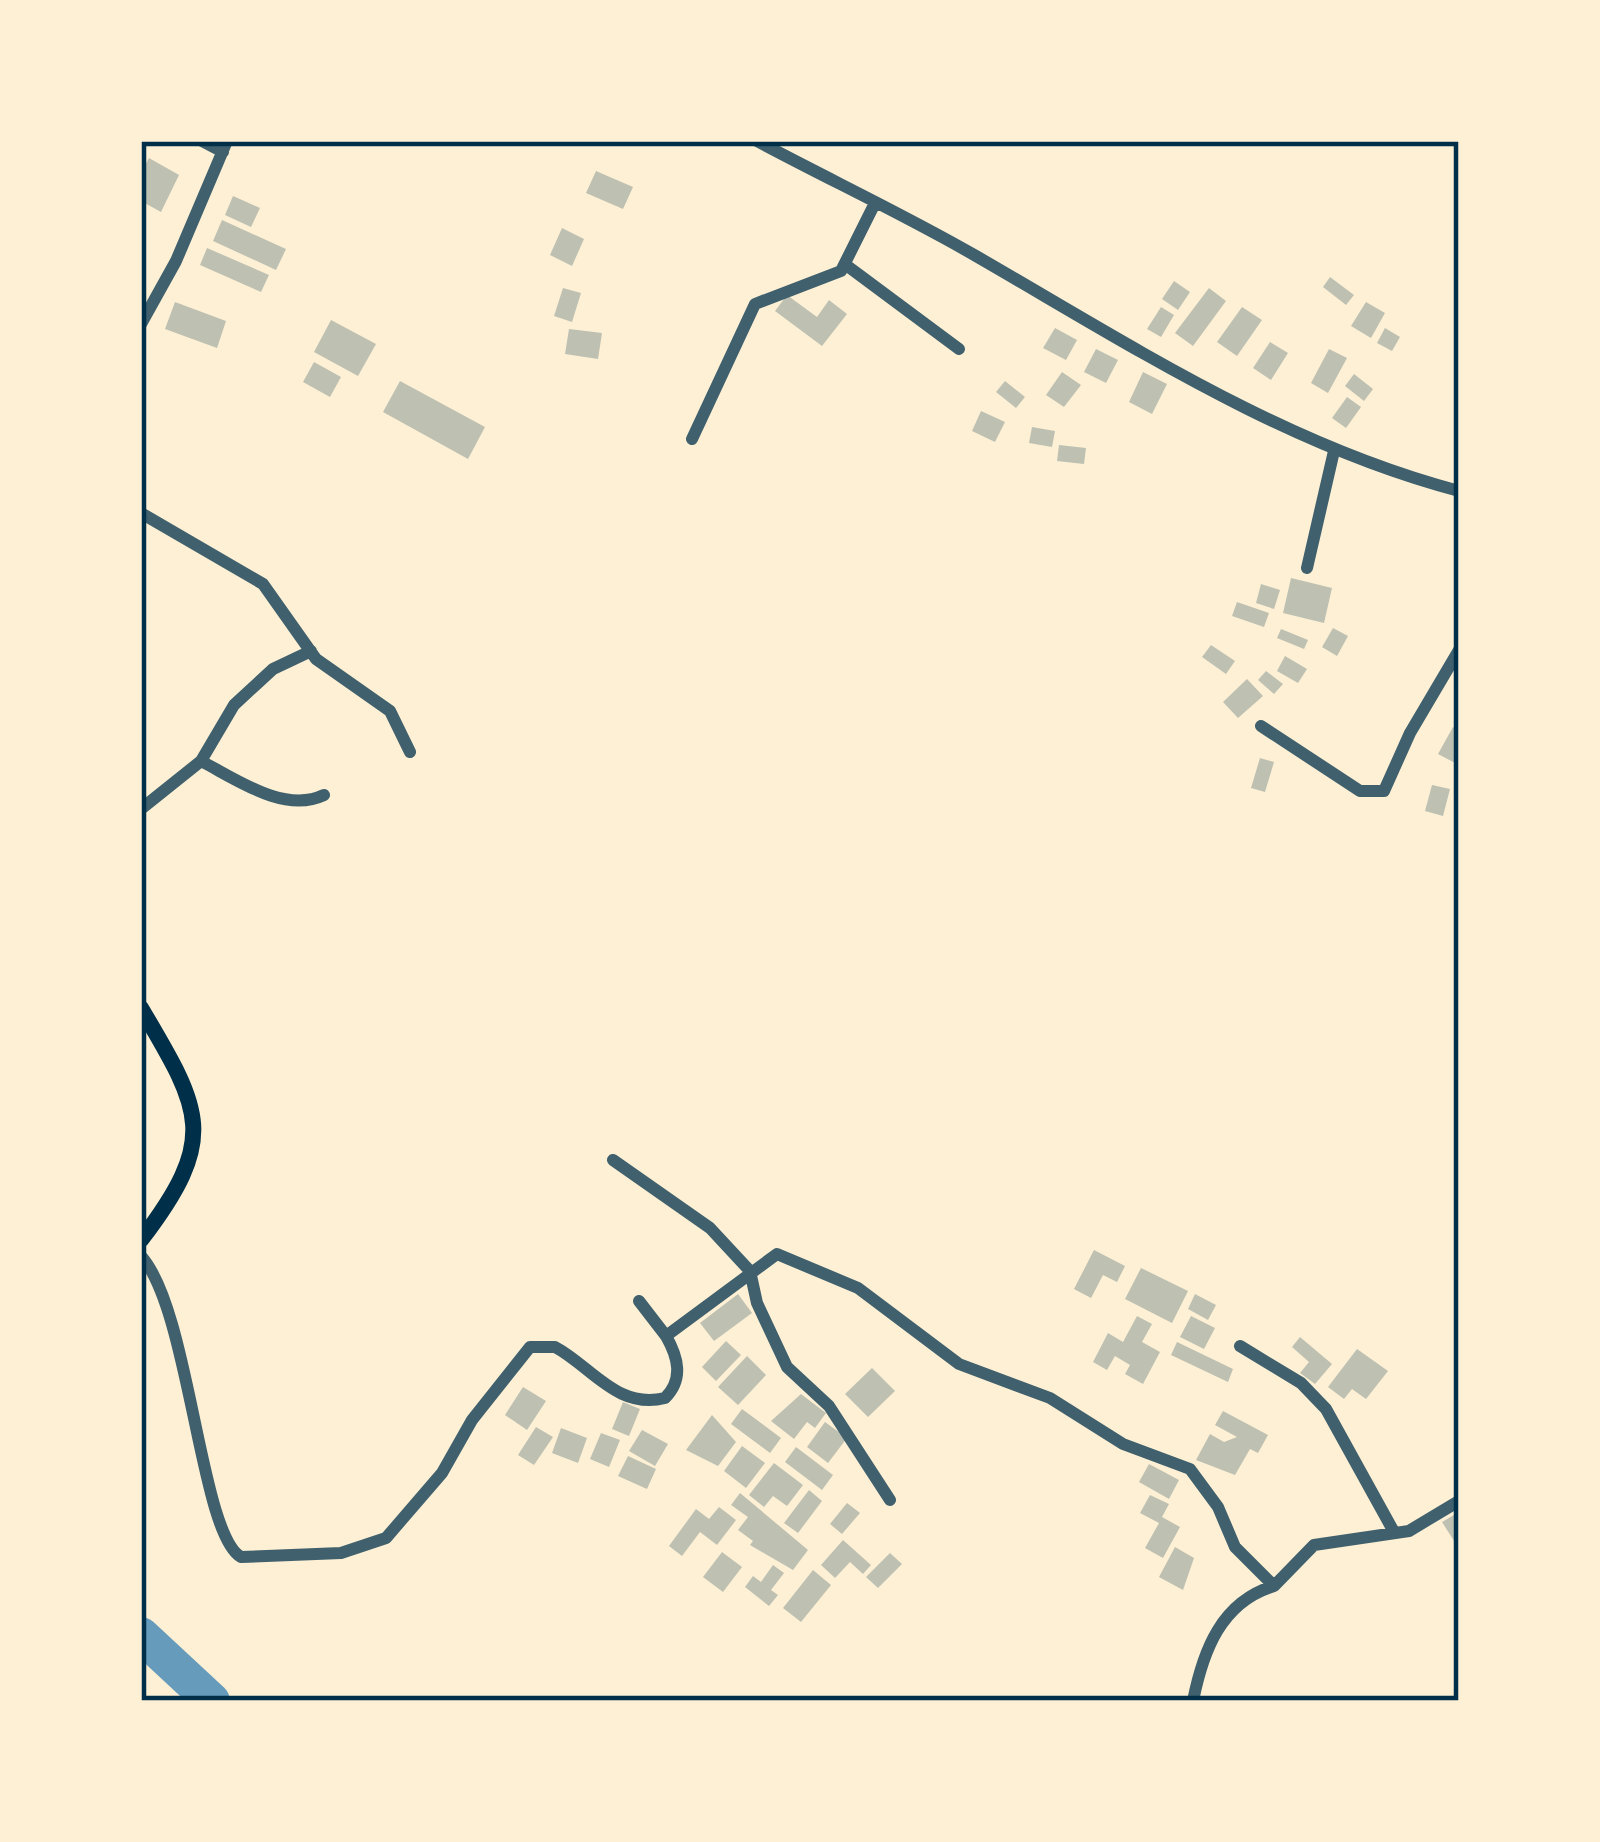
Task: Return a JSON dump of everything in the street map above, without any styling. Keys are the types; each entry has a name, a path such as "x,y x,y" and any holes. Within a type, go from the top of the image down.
{"main road":[{"path":"141,1008 184,1084 195,1111 196,1131 188,1166 141,1240"}],"street":[{"path":"141,324 176,260 225,147 202,141"},
{"path":"757,141 1180,374 1334,452 1459,491"},
{"path":"692,439 755,304 832,277 846,265 874,203"},
{"path":"846,265 959,349"},
{"path":"1307,568 1334,452"},
{"path":"141,513 263,584 325,666 379,699 410,752"},
{"path":"1262,726 1360,790 1375,794 1391,781 1410,733 1459,650"},
{"path":"141,809 201,761 234,705 273,669 311,651"},
{"path":"201,761 264,793 302,801 325,795"},
{"path":"613,1160 710,1228 750,1271 757,1304 787,1367 829,1406 890,1500"},
{"path":"666,1336 777,1254 795,1257 858,1288 959,1364 1050,1398 1123,1444 1190,1469 1211,1495 1235,1547 1274,1586"},
{"path":"141,1256 159,1287 183,1363 190,1415 223,1538 241,1557 341,1553 386,1538 442,1473 472,1420 530,1346 555,1347 578,1367 636,1399 664,1398 678,1371 677,1355 638,1301"},
{"path":"1240,1346 1300,1383 1326,1409 1394,1532"},
{"path":"1193,1701 1216,1630 1243,1600 1274,1586 1302,1551 1424,1525 1459,1501"}],"building":[{"path":"149,158 179,175 161,212 141,201 141,173"},
{"path":"596,171 633,187 623,209 586,193"},
{"path":"233,196 260,208 251,227 225,215"},
{"path":"222,220 286,249 276,270 213,241"},
{"path":"562,228 584,239 572,266 550,255"},
{"path":"207,248 269,275 261,292 200,265"},
{"path":"1330,277 1354,295 1346,305 1323,287"},
{"path":"1174,281 1190,292 1178,310 1162,299"},
{"path":"563,288 581,293 572,322 554,316"},
{"path":"1209,288 1226,301 1193,346 1175,333"},
{"path":"787,295 817,317 829,300 847,314 822,346 775,311"},
{"path":"175,302 226,321 217,348 165,329"},
{"path":"1366,302 1385,313 1371,338 1351,326"},
{"path":"1161,307 1174,315 1161,337 1147,329"},
{"path":"1242,307 1262,320 1237,356 1217,342"},
{"path":"331,320 376,344 358,376 314,352"},
{"path":"1055,328 1077,340 1066,360 1043,348"},
{"path":"1385,328 1400,337 1392,351 1377,343"},
{"path":"569,329 602,333 598,359 565,354"},
{"path":"1270,342 1288,353 1271,380 1253,368"},
{"path":"1096,349 1118,360 1106,383 1084,372"},
{"path":"1329,349 1347,358 1328,393 1311,383"},
{"path":"314,362 341,377 330,397 303,382"},
{"path":"1062,372 1081,385 1064,407 1046,395"},
{"path":"1143,372 1167,384 1152,414 1129,402"},
{"path":"1354,374 1373,389 1364,401 1345,386"},
{"path":"400,381 485,427 468,459 383,412"},
{"path":"1005,381 1025,397 1016,408 996,392"},
{"path":"1347,397 1361,407 1346,428 1332,418"},
{"path":"981,411 1005,422 995,442 972,431"},
{"path":"1032,427 1055,431 1052,447 1029,443"},
{"path":"1059,445 1086,448 1084,464 1057,461"},
{"path":"1291,578 1332,588 1324,623 1283,613"},
{"path":"1261,584 1280,590 1274,609 1256,603"},
{"path":"1237,602 1269,613 1264,627 1232,616"},
{"path":"1333,628 1348,636 1337,656 1322,647"},
{"path":"1281,629 1308,640 1304,649 1277,638"},
{"path":"1211,645 1235,661 1226,674 1202,657"},
{"path":"1285,656 1307,669 1298,683 1277,671"},
{"path":"1266,671 1283,684 1274,694 1258,680"},
{"path":"1247,679 1263,696 1238,718 1223,702"},
{"path":"1453,727 1459,730 1457,764 1438,754"},
{"path":"1260,758 1274,762 1265,792 1251,788"},
{"path":"1432,785 1450,789 1443,816 1425,811"},
{"path":"1094,1250 1125,1266 1117,1282 1103,1275 1091,1298 1074,1289"},
{"path":"1141,1268 1188,1291 1172,1323 1125,1299"},
{"path":"738,1294 752,1313 714,1341 700,1323"},
{"path":"1195,1294 1216,1305 1208,1320 1188,1309"},
{"path":"1137,1316 1152,1324 1142,1342 1160,1352 1143,1384 1125,1374 1130,1365 1115,1356 1107,1370 1093,1362 1108,1333 1123,1342"},
{"path":"1191,1316 1215,1328 1204,1349 1180,1337"},
{"path":"1300,1337 1332,1364 1315,1384 1300,1373 1309,1362 1292,1347"},
{"path":"726,1341 741,1355 716,1381 702,1367"},
{"path":"1177,1342 1233,1369 1228,1382 1171,1355"},
{"path":"1357,1349 1388,1371 1366,1399 1352,1389 1344,1399 1328,1387"},
{"path":"747,1356 766,1375 738,1405 718,1387"},
{"path":"872,1368 895,1391 868,1417 845,1394"},
{"path":"523,1387 546,1401 527,1430 505,1415"},
{"path":"801,1394 826,1413 815,1428 807,1422 794,1439 771,1421"},
{"path":"623,1402 640,1409 629,1436 612,1429"},
{"path":"742,1409 781,1438 770,1453 731,1424"},
{"path":"1223,1411 1268,1435 1258,1453 1250,1449 1235,1475 1196,1460 1210,1434 1224,1442 1237,1437 1215,1425"},
{"path":"712,1415 736,1442 718,1466 686,1450"},
{"path":"825,1422 847,1438 828,1463 807,1447"},
{"path":"536,1427 553,1437 534,1465 518,1455"},
{"path":"561,1428 587,1438 578,1463 552,1453"},
{"path":"642,1430 668,1444 655,1466 629,1451"},
{"path":"601,1433 620,1440 609,1467 590,1459"},
{"path":"742,1446 765,1463 746,1488 724,1471"},
{"path":"796,1447 833,1475 822,1490 785,1462"},
{"path":"628,1456 656,1469 647,1489 618,1476"},
{"path":"774,1463 803,1485 787,1506 773,1496 764,1507 749,1495"},
{"path":"1149,1464 1179,1480 1169,1499 1139,1482"},
{"path":"809,1490 822,1501 798,1533 784,1523"},
{"path":"740,1493 808,1550 793,1570 750,1545 753,1541 738,1530 748,1517 731,1505"},
{"path":"1150,1495 1169,1504 1162,1517 1180,1527 1163,1558 1145,1548 1159,1523 1140,1513"},
{"path":"847,1503 860,1513 842,1534 830,1524"},
{"path":"719,1507 736,1520 717,1545 700,1532 682,1556 669,1546 696,1509 709,1519"},
{"path":"1459,1512 1459,1542 1456,1544 1442,1522"},
{"path":"843,1540 871,1565 863,1574 850,1562 835,1578 821,1565"},
{"path":"1175,1547 1194,1558 1183,1590 1159,1577"},
{"path":"722,1552 742,1567 723,1592 703,1577"},
{"path":"890,1553 902,1564 878,1588 866,1577"},
{"path":"773,1565 784,1573 771,1590 778,1595 769,1606 745,1587 753,1576 761,1582"},
{"path":"813,1570 831,1585 801,1622 783,1608"}],"waterway":[{"path":"141,1635 212,1701"}]}
